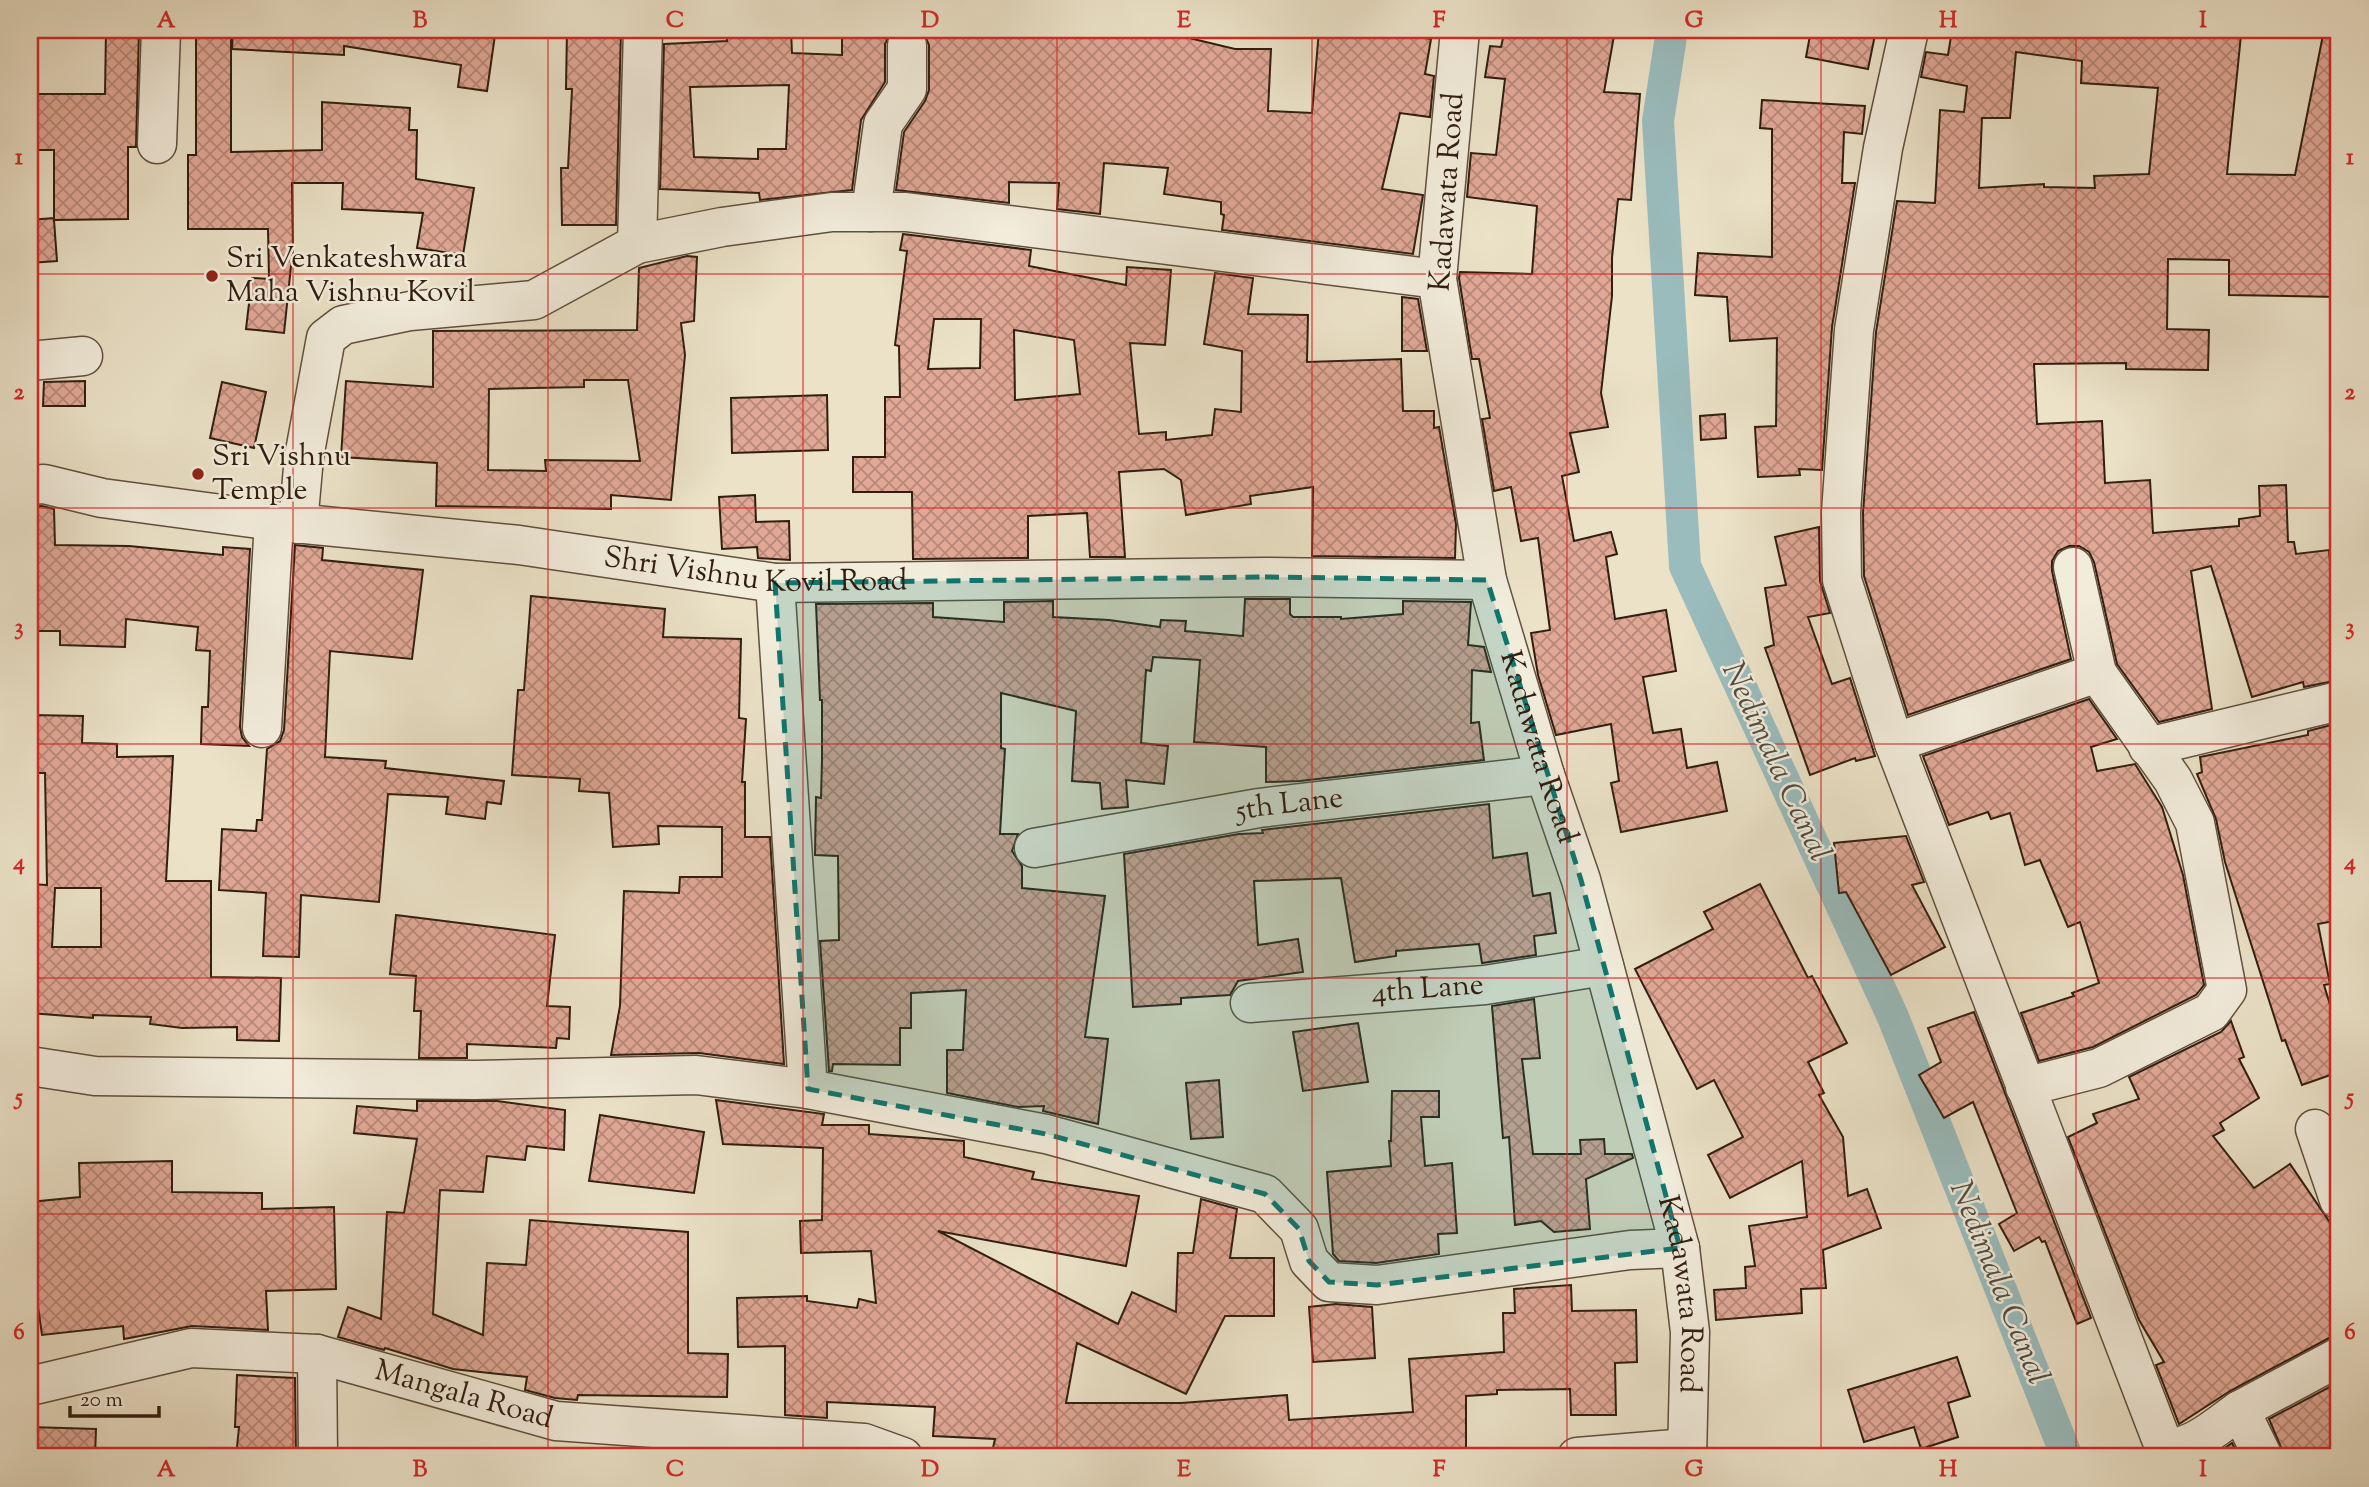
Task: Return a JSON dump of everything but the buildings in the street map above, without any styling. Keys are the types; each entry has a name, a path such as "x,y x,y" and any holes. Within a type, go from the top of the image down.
{"street":[{"path":"157,144 161,30"},
{"path":"637,244 643,30"},
{"name":"Kadawata Road","path":"1460,30 1437,279 1487,580 1545,775 1581,880 1680,1248 1690,1332 1687,1453"},
{"path":"1909,30 1883,148 1854,330 1841,512 1842,580 1894,743 2162,1444 2172,1449 2186,1445 2240,1410 2339,1357"},
{"path":"871,212 883,124 906,89 907,45"},
{"path":"262,728 286,522 304,457 326,338 343,325 411,311 534,300 637,244 722,227 832,212 977,219 1437,279"},
{"path":"30,361 83,356"},
{"name":"Shri Vishnu Kovil Road","path":"30,485 44,484 103,498 286,522 519,545 775,583 1265,577 1487,580"},
{"path":"2025,1087 2099,1068 2211,1012 2227,990 2195,823 2174,780 2097,673 2073,567"},
{"path":"775,583 788,820 808,1089"},
{"path":"1894,743 2097,673"},
{"path":"2148,747 2339,701"},
{"name":"5th Lane","path":"1034,848 1259,808 1545,775"},
{"name":"4th Lane","path":"1250,1003 1485,985 1604,966"},
{"path":"30,1066 94,1076 475,1080 696,1075 808,1089 1046,1134 1265,1194 1299,1229 1309,1261 1329,1282 1377,1285 1630,1250 1680,1248"},
{"path":"2315,1129 2339,1200"},
{"name":"Mangala Road","path":"30,1385 191,1348 317,1354 556,1421 864,1443 903,1457"},
{"path":"317,1354 318,1457"},
{"path":"2240,1410 2263,1457"},
{"path":"1577,1457 1687,1453"}],"highlighted area":[{"path":"1265,577 1487,580 1581,880 1680,1248 1377,1285 1329,1282 1309,1261 1299,1229 1265,1194 1046,1134 808,1089 775,583"}],"waterway":[{"name":"Nedimala Canal","path":"1672,30 1658,121 1685,566 1893,1017 2067,1457"}],"place":[{"name":"Sri Venkateshwara Maha Vishnu Kovil","path":"212,276"},
{"name":"Sri Vishnu Temple","path":"198,474"}]}
